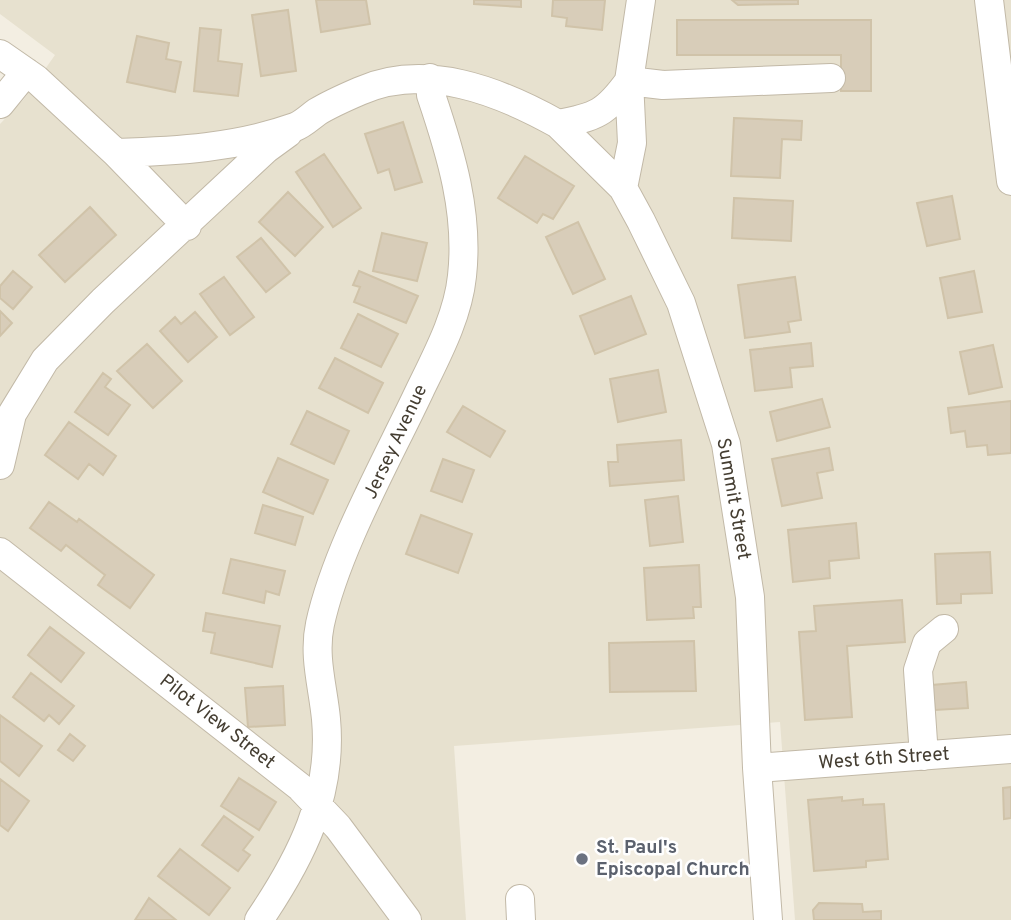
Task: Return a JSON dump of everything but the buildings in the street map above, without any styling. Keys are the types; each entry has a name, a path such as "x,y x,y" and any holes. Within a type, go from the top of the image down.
{"street":[{"path":"623,188 632,143 629,81 641,0"},
{"path":"989,0 1011,181"},
{"path":"0,54 83,120 187,226"},
{"path":"0,104 26,72"},
{"name":"Summit Street","path":"116,153 209,149 297,127 319,111 361,90 393,80 430,78 469,86 518,102 558,124 623,188 681,303 726,444 750,597 757,768 768,920"},
{"name":"Jersey Avenue","path":"259,920 289,876 319,806 328,747 317,663 320,623 340,565 437,356 456,308 462,277 464,236 460,195 432,95 430,78"},
{"path":"629,81 663,85 831,78"},
{"path":"558,124 591,118 610,107 629,81"},
{"path":"0,465 12,414 46,360 103,301 187,226 266,149 297,127"},
{"name":"Pilot View Street","path":"0,552 300,787 319,806 407,920"},
{"path":"923,756 918,670 927,643 944,629"},
{"name":"West 6th Street","path":"757,768 1011,749"}],"shaded area":[{"path":"0,0 1011,0 1011,920 795,920 780,722 454,746 466,920 0,920 0,124 24,99 55,55 0,14"}],"place":[{"name":"St. Paul's Episcopal Church","path":"582,859"}]}
